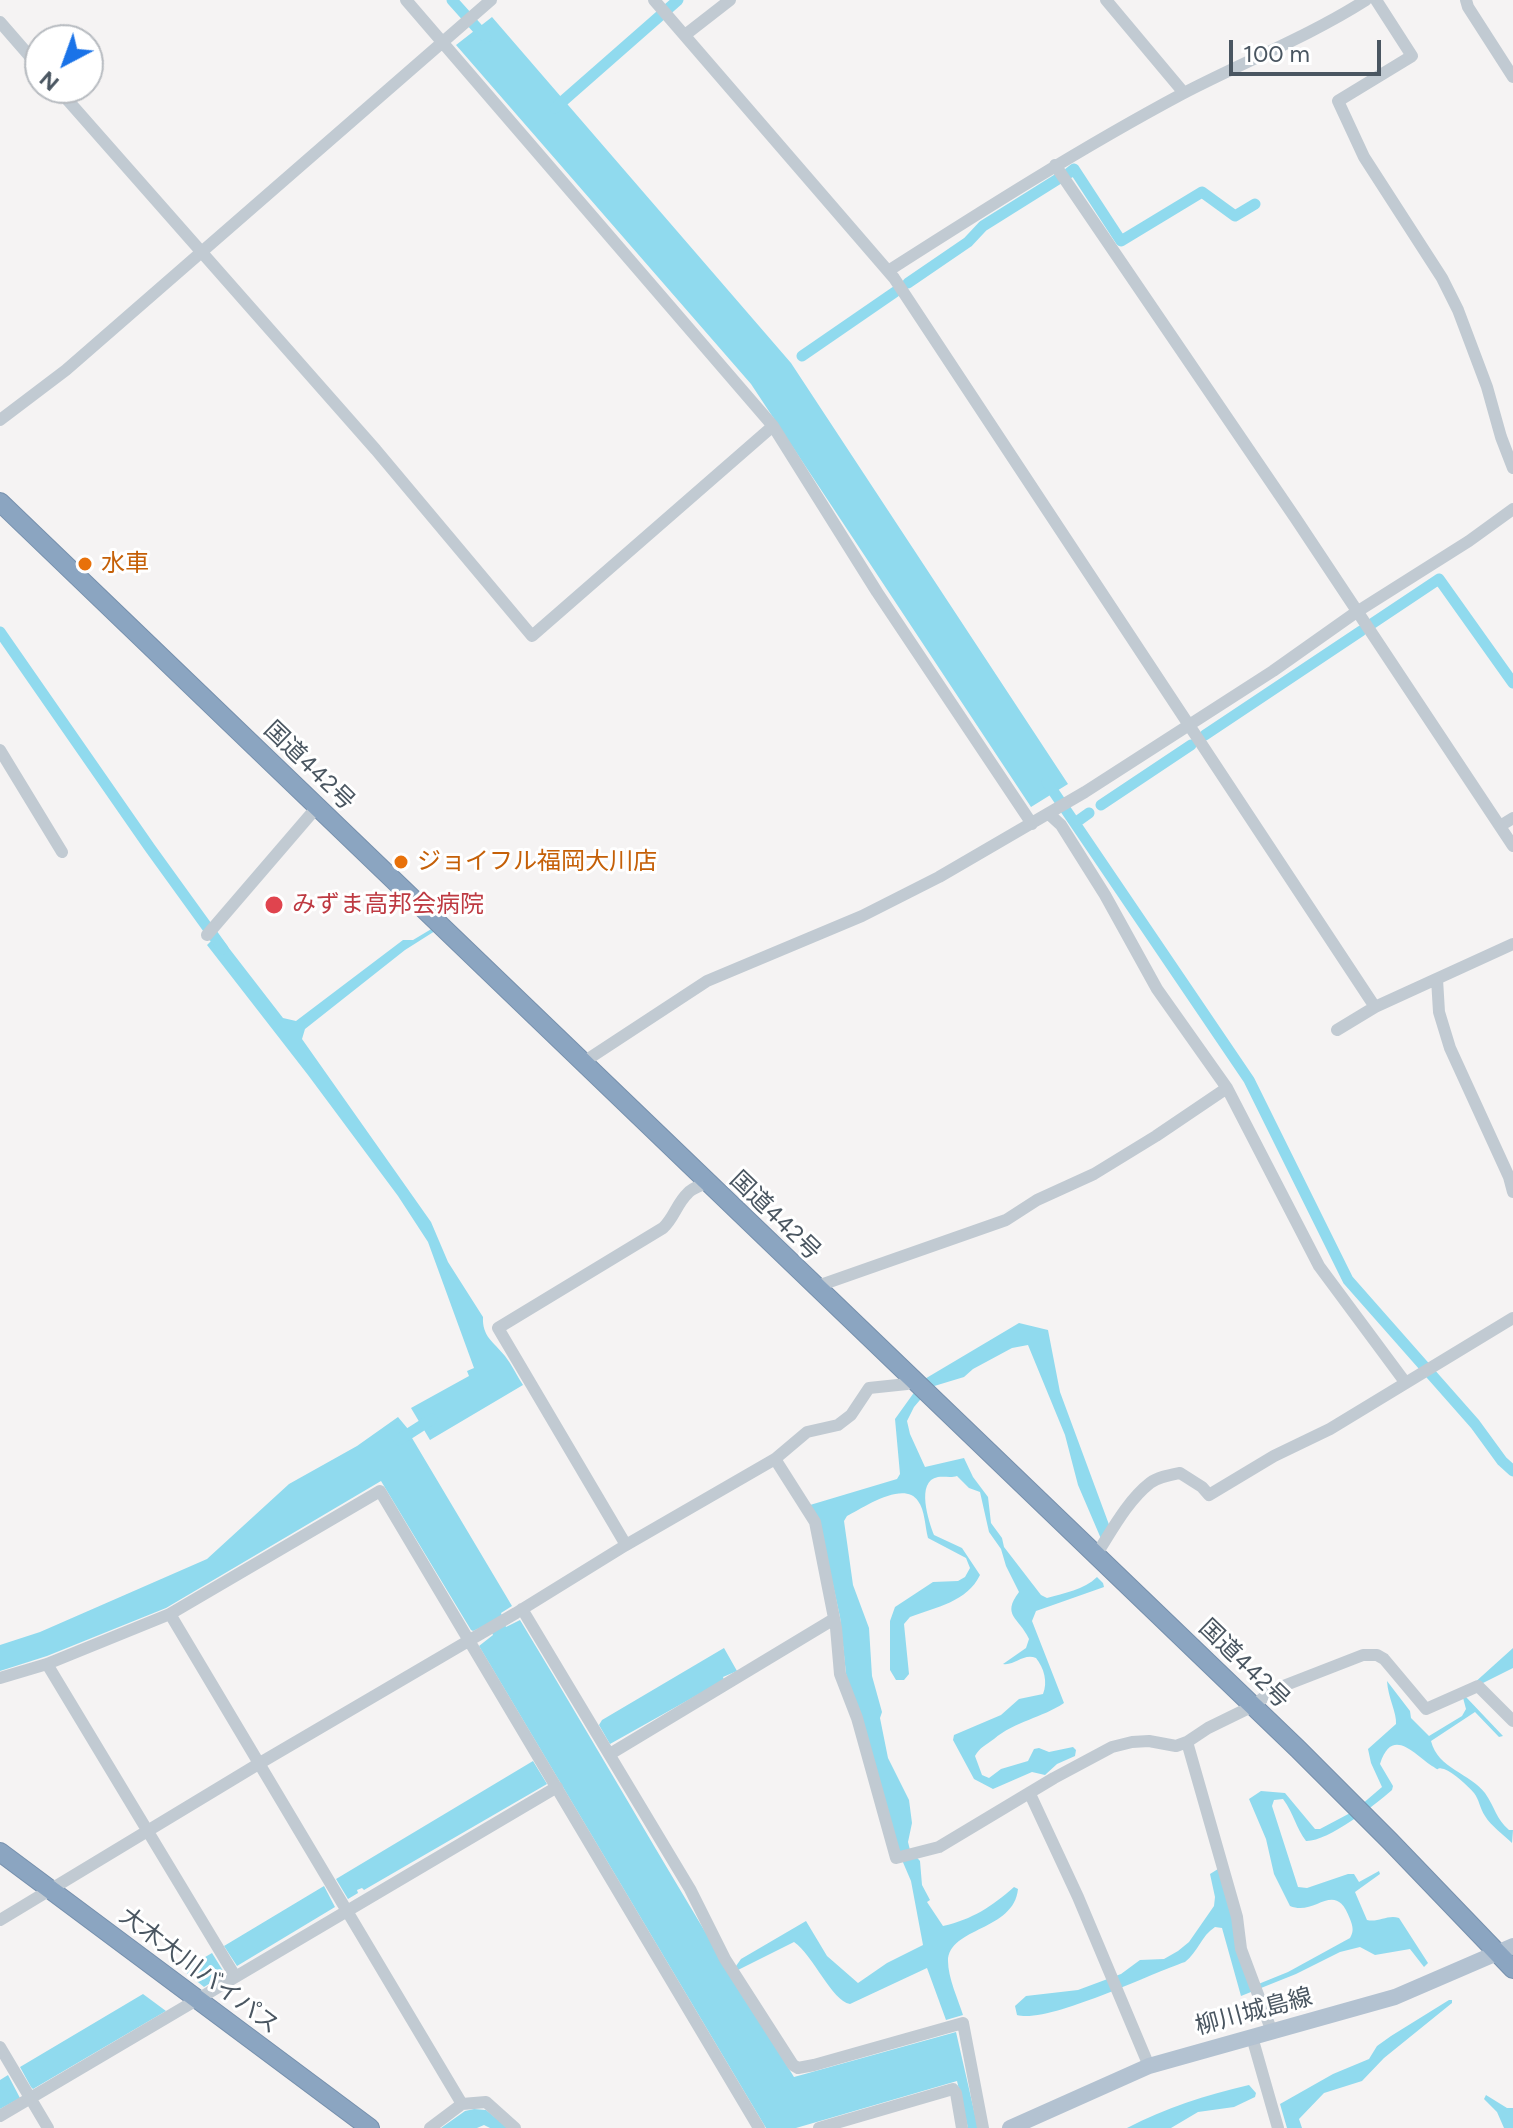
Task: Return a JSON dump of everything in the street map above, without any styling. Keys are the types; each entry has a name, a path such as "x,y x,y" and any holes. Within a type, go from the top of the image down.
{"highway":[{"name":"国道442号","path":"0,502 1506,1950 1513,1969"},
{"name":"大木大川バイパス","path":"0,1852 45,1894"},
{"name":"大木大川バイパス","path":"0,1866 45,1894 190,2002 351,2128"},
{"name":"大木大川バイパス","path":"190,2002 370,2128"}],"main road":[{"name":"柳川城島線","path":"1010,2128 1149,2066 1395,1997 1506,1950"}],"street":[{"path":"406,0 447,40 773,426 877,592 1032,824"},
{"path":"685,35 730,0"},
{"path":"1106,0 1184,93"},
{"path":"888,271 1055,165 1184,93 1326,25 1366,0"},
{"path":"1376,0 1412,56 1338,101 1364,157 1442,278 1458,310 1513,468"},
{"path":"1466,0 1513,77"},
{"path":"0,420 66,370 488,2"},
{"path":"657,3 888,271 1375,1007"},
{"path":"2,24 24,49"},
{"path":"71,104 376,450 532,636 773,426"},
{"path":"1055,165 1513,846"},
{"path":"582,1063 707,981 822,935 945,873 1032,824 1273,671 1513,509"},
{"path":"0,750 62,852"},
{"path":"207,935 317,807"},
{"path":"1051,812 1105,895 1157,989 1227,1088 1319,1266 1405,1382"},
{"path":"1500,826 1513,818"},
{"path":"1337,1030 1375,1007 1513,944"},
{"path":"1437,979 1439,1012 1450,1048 1513,1192"},
{"path":"815,1287 1006,1220 1037,1200 1094,1174 1227,1088"},
{"path":"626,1545 498,1328 663,1228 671,1221 688,1192 706,1183"},
{"path":"1096,1555 1122,1515 1150,1483 1180,1473 1209,1495 1274,1456 1330,1429 1513,1318"},
{"path":"0,1920 775,1459 807,1432 838,1425 851,1415 869,1388 907,1384 915,1380"},
{"path":"775,1459 815,1522 834,1619 840,1674 857,1718 896,1858 939,1847 1112,1747 1149,1741 1176,1746 1253,1706 1273,1690 1371,1654 1384,1659 1426,1709 1478,1686 1513,1721"},
{"path":"0,1678 47,1664 170,1614 380,1491 472,1639 759,2128"},
{"path":"519,1611 610,1754 690,1889 725,1959 793,2065 798,2068 814,2065 963,2023 983,2128"},
{"path":"170,1614 462,2104"},
{"path":"610,1754 834,1619"},
{"path":"47,1664 235,1976"},
{"path":"1187,1742 1237,1917 1241,1949 1272,2032"},
{"path":"0,2116 557,1787"},
{"path":"1030,1794 1078,1897 1149,2066"},
{"path":"1252,2037 1278,2128"},
{"path":"0,2047 48,2128"},
{"path":"819,2128 953,2089 962,2128"},
{"path":"430,2128 462,2104 486,2102 515,2128"}],"water":[{"path":"492,17 791,363 1068,784 1031,807 751,384 456,45"},
{"path":"433,928 435,931 405,950 305,1029 302,1039 431,1222 448,1262 483,1317 487,1334 508,1359 523,1385 430,1440 411,1408 469,1376 467,1371 474,1368 428,1242 398,1196 308,1075 207,945 218,934 283,1018 296,1021 403,940 413,940"},
{"path":"1019,1323 1048,1330 1060,1392 1111,1530 1102,1541 1078,1485 1065,1435 1028,1345 1012,1348 964,1377 931,1387 907,1421 925,1467 964,1458 988,1497 991,1523 1002,1538 1004,1547 1041,1595 1047,1598 1074,1590 1097,1577 1103,1583 1104,1587 1036,1611 1032,1621 1064,1703 1002,1733 975,1756 982,1775 989,1778 1001,1769 1028,1761 1034,1749 1049,1752 1073,1747 1075,1756 1057,1764 1045,1775 1032,1772 993,1789 974,1779 953,1740 954,1735 1001,1715 1019,1699 1043,1694 1045,1685 1043,1671 1036,1658 1027,1657 1003,1664 1026,1648 1029,1639 1012,1612 1019,1592 1001,1549 989,1532 980,1492 969,1488 957,1476 938,1477 927,1486 926,1503 934,1535 962,1548 980,1575 959,1598 910,1617 904,1624 909,1674 904,1680 896,1680 890,1670 890,1621 895,1607 933,1582 958,1581 965,1577 970,1568 966,1558 928,1538 922,1509 912,1495 903,1493 883,1498 847,1516 844,1521 853,1585 869,1628 872,1676 882,1712 880,1718 888,1758 909,1800 912,1823 908,1842 910,1850 920,1861 922,1885 930,1900 927,1902 943,1926 981,1911 1014,1887 1018,1889 1014,1903 1006,1913 959,1941 951,1950 948,1961 950,1974 963,2015 946,2020 927,1968 850,2004 836,1995 794,1942 738,1970 736,1966 741,1959 806,1921 827,1956 858,1983 887,1963 923,1945 911,1881 846,1674 840,1617 826,1553 810,1505 897,1479 900,1474 895,1419 923,1380"},
{"path":"398,1417 413,1435 512,1606 501,1613 506,1627 520,1620 794,2077 956,2032 978,2128 968,2128 957,2081 796,2128 766,2128 479,1646 493,1635 488,1624 471,1630 381,1481 166,1608 47,1656 0,1671 0,1645 40,1632 207,1559 289,1484 357,1446"},
{"path":"724,1648 737,1671 610,1744 599,1725 602,1720"},
{"path":"1513,1648 1513,1668 1473,1688 1466,1697 1503,1736 1499,1737 1475,1712 1431,1741 1440,1758 1485,1793 1501,1822 1513,1830 1512,1843 1488,1820 1476,1795 1460,1780 1444,1769 1435,1768 1404,1746 1391,1747 1380,1764 1393,1786 1392,1790 1326,1836 1306,1841 1283,1799 1274,1800 1272,1806 1298,1887 1307,1888 1348,1874 1354,1874 1359,1882 1379,1871 1380,1874 1355,1892 1367,1920 1399,1918 1428,1963 1424,1967 1410,1949 1375,1955 1360,1947 1340,1952 1241,1996 1222,1928 1215,1927 1185,1962 1074,2005 1032,2016 1017,2015 1015,2006 1026,1996 1078,1990 1121,1974 1140,1960 1164,1959 1178,1951 1189,1942 1214,1906 1210,1874 1218,1869 1251,1987 1288,1972 1350,1938 1353,1931 1351,1922 1338,1901 1324,1901 1299,1908 1290,1906 1274,1874 1266,1839 1249,1799 1261,1791 1285,1793 1315,1829 1354,1811 1382,1787 1368,1749 1396,1724 1387,1681 1410,1711 1411,1718 1429,1736 1462,1716 1466,1709 1462,1694"},
{"path":"533,1761 547,1784 364,1890 357,1890 358,1893 348,1899 336,1879"},
{"path":"324,1886 335,1907 237,1966 224,1946"},
{"path":"212,1953 225,1974 204,1987 183,1970"},
{"path":"143,1994 166,2011 33,2089 31,2087 20,2067"},
{"path":"1449,2000 1452,2003 1384,2058 1362,2081 1324,2093 1299,2119 1302,2128 1287,2128 1280,2104 1333,2074 1369,2059 1377,2046"},
{"path":"8,2075 20,2098 0,2109 0,2080"},
{"path":"1249,2085 1256,2093 1255,2097 1234,2107 1198,2112 1171,2128 1127,2128 1186,2103"},
{"path":"1486,2095 1507,2108 1513,2108 1513,2128 1504,2128 1497,2112 1484,2099"},
{"path":"486,2110 508,2128 484,2125 477,2128 441,2128 465,2111"}],"waterway":[{"path":"452,0 486,38"},
{"path":"555,108 678,0"},
{"path":"1069,173 1074,169 1121,241 1202,192 1235,216 1255,204"},
{"path":"908,283 968,242 983,226 1058,179"},
{"path":"802,356 895,292"},
{"path":"1373,623 1439,579 1513,683"},
{"path":"1205,735 1361,631"},
{"path":"0,632 223,949"},
{"path":"1101,805 1191,745"},
{"path":"1047,782 1249,1080 1348,1280 1513,1471"},
{"path":"1075,823 1089,813"},
{"path":"399,1440 432,1419"}],"place":[{"name":"水車","path":"85,564"},
{"name":"ジョイフル福岡大川店","path":"401,862"},
{"name":"みずま高邦会病院","path":"274,905"}]}
